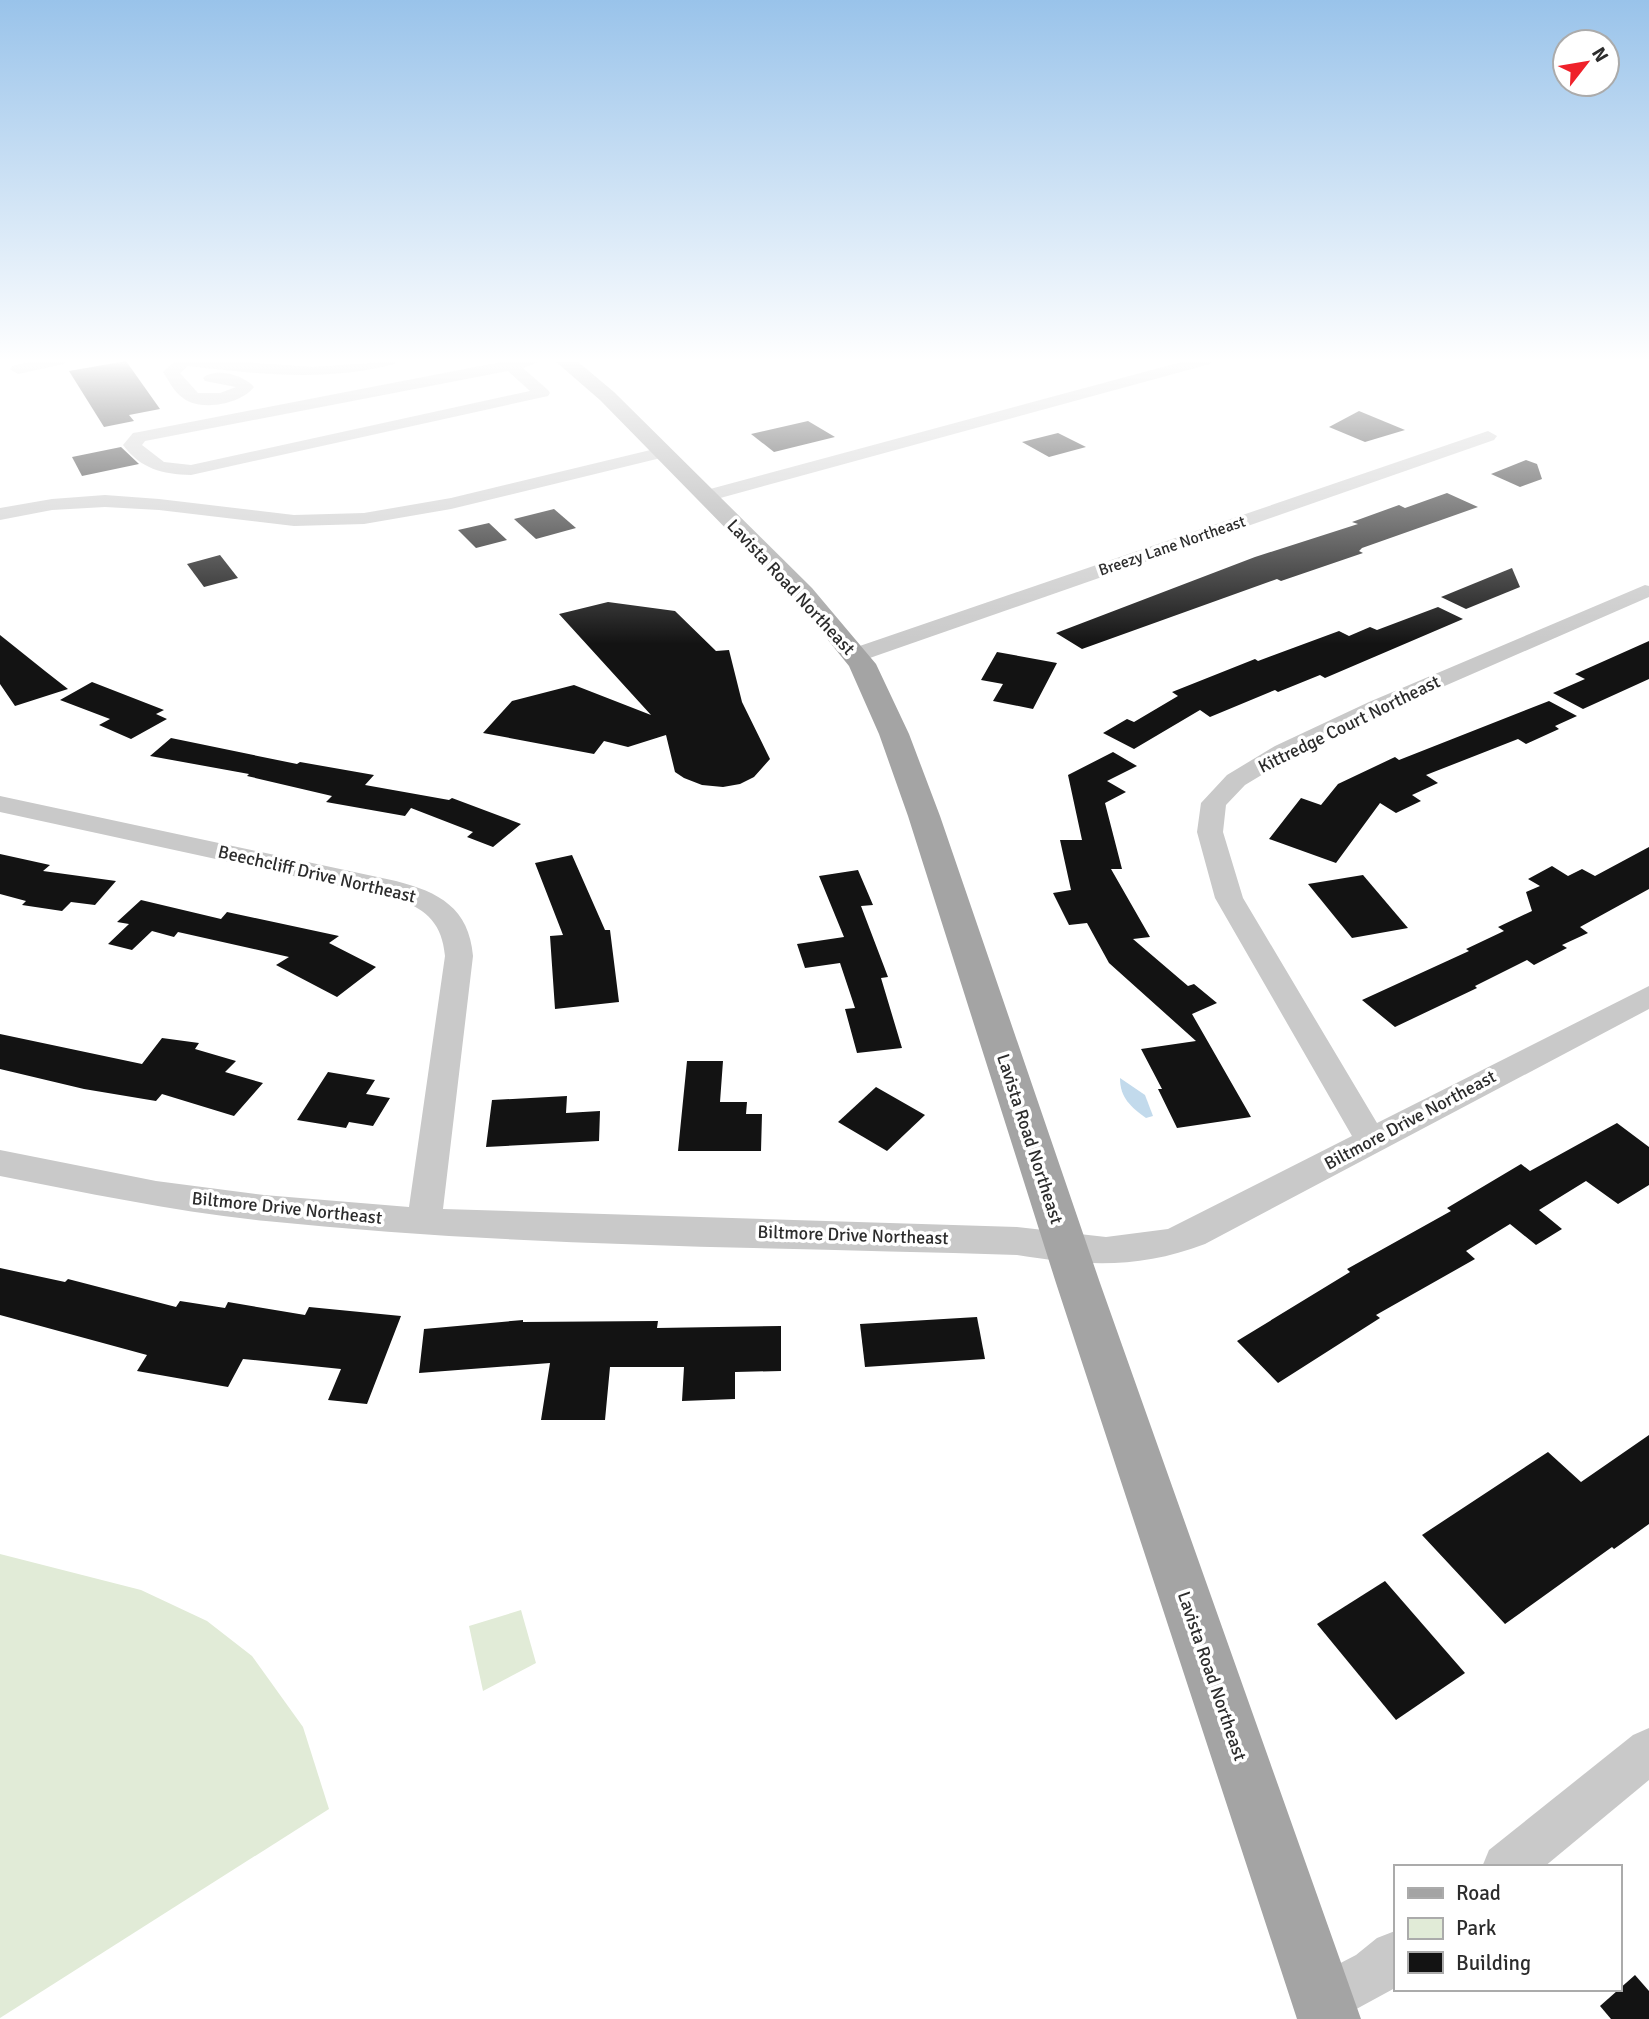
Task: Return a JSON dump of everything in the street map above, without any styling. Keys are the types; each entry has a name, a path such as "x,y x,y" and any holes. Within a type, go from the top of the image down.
{"main road":[{"name":"Lavista Road Northeast","path":"666,455 803,593 856,655 894,734 924,816 1066,1247 1326,2010"}],"street":[{"path":"142,455 151,464 168,470 191,470 258,455"},
{"path":"0,514 64,502 107,501 271,520 322,522 370,518 419,511 574,477 652,455"},
{"path":"706,496 856,455"},
{"name":"Breezy Lane Northeast","path":"856,655 1433,455"},
{"name":"Kittredge Court Northeast","path":"1370,1139 1230,898 1210,832 1214,803 1236,780 1284,751 1377,707 1645,591"},
{"name":"Beechcliff Drive Northeast","path":"0,804 396,888 427,899 446,913 457,934 459,956 424,1222"},
{"name":"Biltmore Drive Northeast","path":"0,1163 183,1197 264,1208 424,1222 1017,1241 1066,1247 1139,1250 1176,1242 1649,996"},
{"path":"1508,1865 1649,1751"},
{"path":"1326,2010 1394,1957"}],"green space":[{"path":"0,1554 141,1590 207,1621 252,1656 303,1727 329,1809 0,2018"},
{"path":"521,1610 536,1663 483,1691 469,1626"}],"water":[{"path":"1120,1078 1145,1095 1153,1116 1146,1118 1131,1106 1124,1097"}],"building":[{"path":"130,455 139,464 82,476 72,457"},
{"path":"1526,460 1537,464 1542,479 1520,487 1491,474"},
{"path":"1447,493 1478,507 1362,548 1359,551 1363,553 1281,581 1277,579 1082,649 1056,633 1255,557 1358,524 1352,522 1399,505 1405,508"},
{"path":"554,509 576,528 536,539 514,519"},
{"path":"489,523 507,540 476,548 458,530"},
{"path":"220,555 238,578 204,587 187,564"},
{"path":"1512,568 1520,587 1466,609 1441,597"},
{"path":"608,602 675,611 716,651 729,650 742,702 770,759 754,777 740,784 723,787 702,785 684,778 675,772 666,735 628,747 604,741 594,754 483,733 512,701 574,685 651,715 559,614"},
{"path":"1438,607 1463,619 1325,678 1320,675 1278,692 1275,690 1210,717 1200,710 1134,749 1103,733 1127,719 1134,722 1178,696 1172,692 1255,659 1258,661 1339,631 1349,636 1370,627 1377,630"},
{"path":"0,635 68,689 15,706 0,684"},
{"path":"1649,641 1649,679 1583,709 1553,693 1585,679 1575,674"},
{"path":"997,652 1057,663 1033,709 993,701 1003,684 981,680"},
{"path":"92,682 164,710 156,714 167,719 131,739 99,725 110,719 60,700"},
{"path":"1549,701 1577,716 1555,726 1559,729 1526,744 1518,739 1426,775 1438,783 1412,795 1421,801 1396,813 1380,803 1336,863 1269,839 1301,798 1321,805 1338,784 1395,757 1399,760"},
{"path":"171,738 297,764 300,762 374,775 365,785 449,800 452,798 521,824 493,847 467,837 473,832 411,808 405,816 326,802 332,796 247,776 249,774 150,756"},
{"path":"1113,752 1137,766 1107,781 1126,792 1105,803 1122,869 1111,869 1150,937 1133,939 1188,986 1194,984 1217,1003 1192,1014 1251,1117 1177,1128 1158,1089 1162,1089 1141,1049 1196,1041 1109,963 1087,923 1069,925 1053,893 1071,890 1060,840 1082,840 1068,775"},
{"path":"1649,847 1649,889 1580,927 1588,933 1562,945 1567,948 1534,965 1527,960 1475,986 1477,988 1395,1027 1362,1000 1469,951 1466,949 1504,931 1498,927 1532,911 1526,892 1540,886 1528,879 1552,866 1568,876 1582,869 1595,876"},
{"path":"0,854 50,865 43,871 116,881 95,905 71,902 62,911 22,905 26,901 0,894"},
{"path":"572,855 605,930 610,930 619,1002 555,1009 550,936 563,935 535,863"},
{"path":"858,870 873,905 861,906 888,977 881,978 902,1048 857,1053 845,1009 855,1008 840,963 805,968 797,944 844,937 819,876"},
{"path":"1363,875 1408,928 1352,938 1308,884"},
{"path":"141,900 221,919 227,912 339,936 329,943 376,967 337,997 276,965 289,957 178,932 174,937 152,931 132,950 108,944 129,924 117,922"},
{"path":"0,1034 142,1064 162,1038 199,1043 195,1049 236,1061 225,1072 263,1083 234,1116 162,1094 156,1101 84,1089 0,1069"},
{"path":"687,1061 723,1061 720,1102 747,1102 746,1114 762,1114 761,1151 678,1151"},
{"path":"328,1072 375,1080 366,1094 390,1098 373,1126 349,1122 346,1128 297,1120"},
{"path":"876,1087 925,1115 887,1151 838,1122"},
{"path":"567,1096 566,1113 600,1111 599,1141 486,1147 492,1100"},
{"path":"1617,1123 1649,1147 1649,1185 1618,1204 1586,1181 1539,1210 1562,1229 1536,1245 1510,1224 1466,1251 1475,1259 1376,1315 1380,1318 1278,1383 1237,1341 1350,1272 1347,1269 1451,1211 1447,1208 1521,1164 1530,1171"},
{"path":"0,1268 65,1282 68,1279 176,1307 180,1301 225,1308 228,1302 305,1315 309,1307 401,1316 367,1404 328,1400 341,1369 243,1359 228,1387 137,1371 147,1355 0,1315"},
{"path":"977,1317 985,1359 865,1367 860,1324"},
{"path":"523,1320 658,1321 657,1328 781,1326 781,1371 735,1372 735,1399 682,1401 684,1367 610,1367 605,1420 541,1420 550,1363 419,1373 424,1329"},
{"path":"1649,1435 1649,1524 1614,1549 1612,1547 1505,1624 1422,1535 1548,1452 1581,1482"},
{"path":"1385,1581 1465,1673 1396,1720 1317,1624"},
{"path":"1635,1975 1649,1991 1649,2019 1611,2019 1600,2006 1617,1991 1621,1991 1621,1987"}]}
